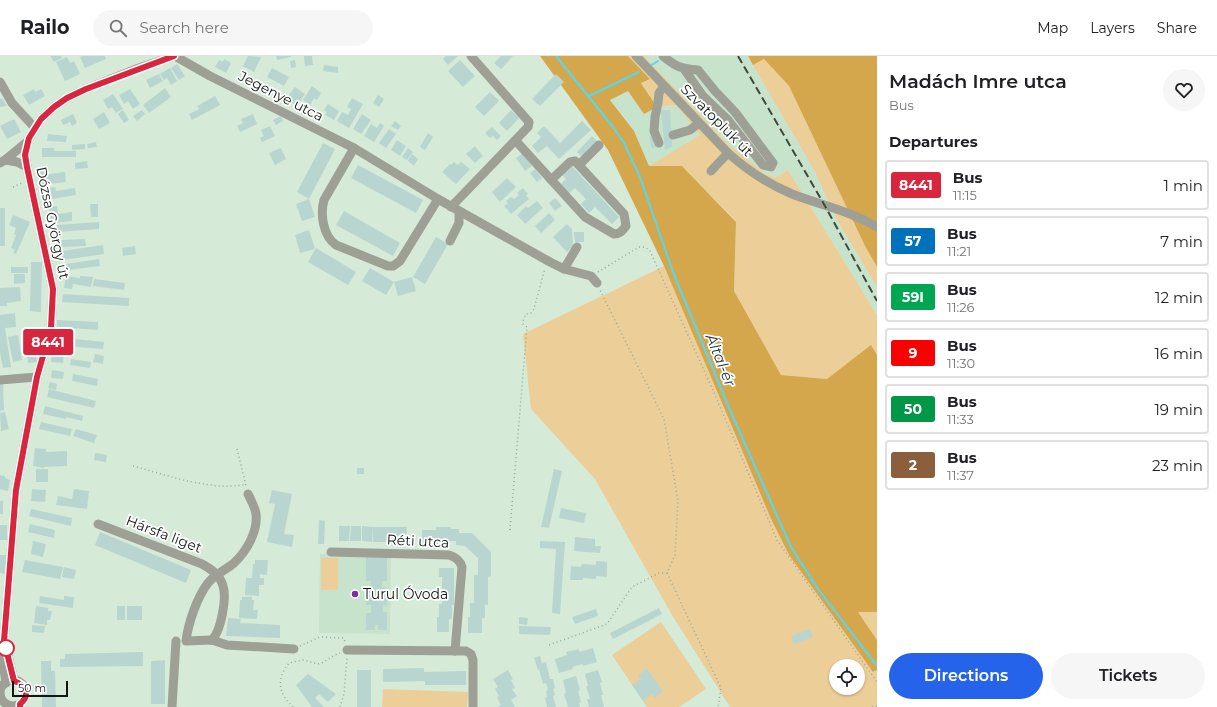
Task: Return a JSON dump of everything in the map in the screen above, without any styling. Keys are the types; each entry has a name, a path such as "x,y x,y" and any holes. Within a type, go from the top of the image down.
{"street":[{"path":"2,162 27,142 41,119 67,98 133,71 175,56"},
{"name":"Jegenye utca","path":"175,56 210,76 354,148 438,200 544,259 564,269 594,279"},
{"path":"450,241 459,223 455,209 528,128 529,122 471,56"},
{"name":"Szvatopluk út","path":"636,56 728,153 747,169 772,185 790,193 857,216 877,227"},
{"path":"663,56 674,65 684,69 698,70 756,138 773,163 771,167 763,165 728,120 703,96 684,69"},
{"path":"0,82 12,103 35,128"},
{"path":"658,143 654,131 655,117 659,93 664,86"},
{"path":"673,135 690,130 699,123"},
{"path":"516,141 585,218 614,234 618,234 626,226 624,214 575,161 570,162 551,180"},
{"name":"Dózsa György út","path":"10,682 3,663 16,490 37,377 51,328 53,289 27,167 25,155 27,142"},
{"path":"579,165 599,145"},
{"path":"354,148 324,200 322,207 322,215 327,235 336,245 388,266 393,266 400,261 438,200"},
{"path":"711,171 728,153"},
{"path":"2,162 17,162 27,167"},
{"path":"564,269 577,247"},
{"path":"0,380 37,377"},
{"path":"247,489 256,516 252,539 239,558 217,575 204,589 190,623 186,641 212,640 227,645 294,649"},
{"name":"Hársfa liget","path":"98,524 202,564 217,575"},
{"name":"Réti utca","path":"331,552 449,554 455,557 460,561 462,567 455,651"},
{"path":"212,640 216,636 221,621 224,596 223,586 217,575"},
{"path":"172,707 176,641"},
{"path":"347,650 466,651 471,654 473,660 472,707"},
{"path":"10,682 20,683 25,690 25,698 16,706 4,702 0,694 2,687 10,682"}],"path":[{"path":"13,187 22,183"},
{"path":"667,573 675,556 678,501 664,419 594,279 639,247 645,247 650,251 712,388 777,540 877,682"},
{"path":"510,530 527,327 523,324 523,321 526,314 531,313 538,297 545,268 544,259"},
{"path":"133,466 184,480 247,489 237,449"},
{"path":"549,645 607,624 632,587 659,573 667,573"},
{"path":"667,573 721,688 718,707"},
{"path":"294,649 320,637 344,638 347,650 344,694 340,707"},
{"path":"293,707 281,690 280,681 281,674 289,663 303,660 318,664 347,650"},
{"path":"872,707 877,706"}],"shaded area":[{"path":"540,56 628,56 650,79 641,83 657,107 644,114 628,91 610,100 634,131 649,166 682,166 736,222 734,291 781,375 827,379 871,345 877,355 877,612 858,612 877,640 877,670 873,672 789,555 771,519 664,266 608,150"},
{"path":"628,56 644,56 729,145 764,173 775,178 788,170 877,315 877,355 871,346 827,379 781,375 734,291 736,221 682,166 649,166 700,135 676,105 657,107 641,82 650,79"},
{"path":"644,56 748,56 814,170 837,220 877,287 877,315 788,170 775,178 764,173 744,158 729,145"},
{"path":"748,56 877,56 877,267 865,246 789,86 764,59 753,65"},
{"path":"764,59 789,86 865,246 877,267 877,287 837,220 814,170 753,65"},
{"path":"628,90 657,107 676,105 701,136 649,166 634,131 610,99"},
{"path":"664,266 771,519 789,555 865,659 829,659 829,695 865,695 865,660 874,672 877,670 877,707 730,707 672,615 595,479 531,409 523,334"},
{"name":"Turul Óvoda","path":"320,554 391,555 390,634 319,633"},
{"path":"321,558 338,558 338,590 321,590"},
{"path":"858,612 877,612 877,640"},
{"path":"661,622 706,689 679,707 647,707 612,655"},
{"path":"383,689 468,692 467,707 382,707"}],"building":[{"path":"50,56 61,56 62,58 54,62"},
{"path":"105,56 106,59 85,68 80,57"},
{"path":"248,56 261,57 254,72 243,66"},
{"path":"276,56 291,56 291,57 277,60"},
{"path":"304,56 312,56 313,65 305,66"},
{"path":"446,56 458,56 448,65 443,59"},
{"path":"501,56 513,56 501,69 494,63"},
{"path":"67,57 70,63 74,61 80,74 65,81 56,62"},
{"path":"224,59 231,63 226,73 215,67 219,60 223,62"},
{"path":"295,60 296,67 291,68 290,61"},
{"path":"460,60 475,76 463,87 448,71"},
{"path":"177,64 185,76 179,80 171,68"},
{"path":"324,65 338,67 338,73 323,71"},
{"path":"170,68 177,81 171,85 167,78 164,80 160,74"},
{"path":"272,68 289,77 284,86 267,77"},
{"path":"159,74 163,81 150,88 146,80"},
{"path":"556,74 564,82 540,106 532,99"},
{"path":"312,86 321,93 317,100 314,98 310,105 303,100"},
{"path":"295,87 305,94 297,106 286,99"},
{"path":"165,88 171,97 149,113 143,105"},
{"path":"34,89 35,92 41,89 45,96 29,105 23,95"},
{"path":"130,89 140,104 133,109 128,101 124,104 119,95"},
{"path":"490,92 499,101 484,116 475,107"},
{"path":"113,94 123,109 116,113 112,107 108,109 103,100"},
{"path":"378,95 384,99 379,107 373,103"},
{"path":"215,96 220,105 192,120 189,114 199,109 197,106"},
{"path":"2,98 7,106 0,107 0,99"},
{"path":"352,98 363,104 349,128 337,121 342,112 348,115 351,109 347,107"},
{"path":"328,104 339,111 334,120 325,115 327,112 324,110"},
{"path":"123,110 129,120 124,123 118,114"},
{"path":"142,110 145,114 137,121 133,116"},
{"path":"511,110 519,118 507,131 499,123"},
{"path":"661,110 670,110 672,147 665,150"},
{"path":"104,112 110,123 99,129 93,119"},
{"path":"73,114 77,123 72,126 70,122 63,125 61,120"},
{"path":"253,114 257,124 240,132 237,126 243,123 241,119"},
{"path":"362,114 371,120 361,134 353,129"},
{"path":"281,116 283,121 276,125 273,120"},
{"path":"14,119 21,132 7,139 0,126"},
{"path":"395,121 401,126 398,130 391,126"},
{"path":"582,121 591,130 559,159 547,146 538,153 532,146 541,137 537,133 544,126 560,143"},
{"path":"380,123 384,126 374,142 364,136 371,124 377,128"},
{"path":"270,126 275,136 262,142 260,138 264,136 261,130"},
{"path":"492,127 501,136 497,140 493,136 490,138 485,133"},
{"path":"389,129 396,134 386,148 379,143"},
{"path":"428,133 433,137 425,150 420,147"},
{"path":"48,134 67,136 66,142 47,141"},
{"path":"655,135 658,147 652,148 649,137"},
{"path":"592,136 597,141 582,157 577,152"},
{"path":"397,140 406,146 400,156 391,150"},
{"path":"96,142 97,147 88,148 87,144"},
{"path":"323,143 335,149 309,199 297,192"},
{"path":"85,144 85,149 72,150 72,145"},
{"path":"475,146 483,156 475,163 466,154"},
{"path":"42,148 54,148 54,151 76,151 76,157 42,157"},
{"path":"281,148 286,159 275,165 269,153"},
{"path":"408,148 413,152 407,160 402,157"},
{"path":"523,153 532,166 525,171 516,158"},
{"path":"412,154 418,159 414,166 408,161"},
{"path":"87,161 88,168 75,169 75,163"},
{"path":"454,162 458,165 461,162 470,169 456,184 442,172"},
{"path":"358,165 423,200 416,213 351,178"},
{"path":"572,166 619,217 612,224 595,207 589,213 581,204 586,199 575,188 569,193 561,184 566,179 562,175"},
{"path":"49,169 49,174 65,172 66,182 41,185 40,170"},
{"path":"535,169 542,178 537,182 530,173"},
{"path":"507,178 516,187 500,202 492,192"},
{"path":"55,187 56,191 75,188 76,195 46,200 45,193 49,192 49,188"},
{"path":"523,188 528,194 526,195 529,199 511,214 504,206 508,203 506,201 511,197 514,199 519,195 517,193"},
{"path":"555,198 562,206 555,211 549,203"},
{"path":"309,199 315,217 302,221 296,204"},
{"path":"537,201 543,208 525,224 517,215 526,206 528,208"},
{"path":"90,204 98,204 98,217 91,217"},
{"path":"49,206 57,206 58,214 72,212 72,221 51,223"},
{"path":"0,208 5,208 5,246 0,246"},
{"path":"344,211 400,243 393,256 336,225"},
{"path":"549,213 555,220 541,233 535,226"},
{"path":"13,215 30,222 16,254 13,253 15,250 11,248 16,235 14,234 16,228 9,225"},
{"path":"99,222 99,229 58,232 57,225"},
{"path":"567,224 572,229 573,246 567,252 553,237"},
{"path":"309,230 315,249 300,253 295,235"},
{"path":"574,232 584,232 584,242 575,242"},
{"path":"436,237 448,244 425,284 413,277"},
{"path":"85,239 86,246 62,247 61,240"},
{"path":"103,245 104,254 63,260 62,251"},
{"path":"135,246 136,254 123,256 122,248"},
{"path":"316,248 356,272 348,285 308,262"},
{"path":"99,259 100,266 67,270 66,264"},
{"path":"31,262 42,262 41,312 30,311"},
{"path":"11,267 28,267 28,273 11,273"},
{"path":"370,268 394,282 386,295 362,281"},
{"path":"14,274 25,274 25,283 14,284"},
{"path":"66,276 80,278 80,276 93,277 91,287 73,284 72,289 64,288"},
{"path":"412,277 416,291 398,296 394,282"},
{"path":"94,279 125,283 124,290 93,286"},
{"path":"20,287 21,301 7,303 7,306 0,306 0,288"},
{"path":"63,294 129,298 129,306 62,302"},
{"path":"15,313 16,327 5,328 11,367 3,368 0,353 0,315"},
{"path":"57,320 98,322 98,330 57,327"},
{"path":"18,335 22,360 13,362 8,337"},
{"path":"55,337 104,342 103,349 54,345"},
{"path":"35,340 37,362 28,363 26,341"},
{"path":"52,354 64,355 63,363 51,362"},
{"path":"95,354 104,356 103,364 93,362"},
{"path":"71,359 91,362 90,368 70,365"},
{"path":"52,370 64,372 63,379 51,378"},
{"path":"73,374 98,379 97,386 72,381"},
{"path":"50,382 57,384 56,390 48,388"},
{"path":"3,383 4,410 0,411 0,384"},
{"path":"49,389 96,401 94,408 47,397"},
{"path":"45,406 83,416 82,421 43,414"},
{"path":"5,412 9,429 1,431 0,413"},
{"path":"41,422 72,429 70,436 39,429"},
{"path":"76,429 97,435 94,443 73,436"},
{"path":"35,448 46,449 46,452 67,451 67,466 44,468 33,466"},
{"path":"95,453 107,455 106,462 94,460"},
{"path":"357,468 364,468 364,474 357,474"},
{"path":"36,469 48,469 48,482 36,482"},
{"path":"554,469 562,471 549,528 541,527"},
{"path":"0,475 5,476 5,478 10,480 8,491 0,489"},
{"path":"32,489 46,490 45,502 31,501"},
{"path":"74,489 89,491 87,509 56,505 58,496 72,499"},
{"path":"272,490 292,494 284,534 294,535 292,547 267,542 275,504 269,503"},
{"path":"0,501 3,501 3,514 0,514"},
{"path":"561,508 586,513 584,523 559,518"},
{"path":"31,509 72,518 71,526 29,516"},
{"path":"319,520 325,521 324,544 318,544"},
{"path":"30,524 55,530 54,538 28,532"},
{"path":"0,525 7,525 7,540 0,540"},
{"path":"339,526 350,526 349,541 339,541"},
{"path":"351,526 361,526 361,541 350,541"},
{"path":"362,526 373,527 372,542 362,541"},
{"path":"373,527 396,527 395,542 373,542"},
{"path":"396,527 407,527 406,542 396,542"},
{"path":"436,527 451,527 451,529 459,529 459,533 472,533 491,552 491,576 488,577 488,605 485,605 485,618 482,618 482,633 468,633 470,603 474,603 474,575 478,575 478,558 465,546 456,545 456,541 438,541 438,544 422,544 422,530 436,530"},
{"path":"100,532 191,570 186,583 95,545"},
{"path":"575,537 595,539 595,546 601,546 600,553 574,551"},
{"path":"33,541 46,544 43,557 31,554"},
{"path":"540,541 565,542 560,614 552,613 556,549 540,548"},
{"path":"0,555 7,555 6,574 0,573"},
{"path":"366,557 387,557 387,581 382,581 382,588 387,588 387,605 383,605 383,612 387,612 387,630 378,630 378,625 375,625 375,630 366,630 366,613 371,613 371,605 366,605 366,588 370,588 371,581 366,581"},
{"path":"25,560 63,567 60,579 22,572"},
{"path":"255,560 268,560 267,575 260,574 260,578 264,578 264,585 259,585 259,596 245,595 246,578 252,578 253,564 255,564"},
{"path":"596,561 607,562 607,577 596,576 596,579 583,578 583,580 570,580 571,566 581,567 582,564 596,565"},
{"path":"64,567 76,570 74,579 62,577"},
{"path":"439,568 454,568 454,605 452,605 452,619 449,619 449,632 437,632 439,604 442,604 442,577 439,577"},
{"path":"40,596 64,600 64,596 74,597 73,608 39,603"},
{"path":"242,597 252,597 252,600 254,600 253,610 258,610 257,619 239,618 240,600 242,600"},
{"path":"36,606 48,608 48,611 52,611 50,620 47,620 47,625 34,623"},
{"path":"117,606 125,606 125,620 117,620"},
{"path":"127,606 142,606 142,620 127,620"},
{"path":"659,608 662,614 613,639 610,633"},
{"path":"596,609 598,616 575,624 572,617"},
{"path":"519,617 528,618 527,625 519,624"},
{"path":"228,618 241,619 240,623 280,625 280,638 226,636"},
{"path":"32,625 45,626 44,633 32,632"},
{"path":"519,626 551,627 550,635 519,634"},
{"path":"810,629 813,637 794,644 791,636"},
{"path":"593,648 597,662 583,666 582,664 572,667 573,669 559,673 555,659 567,655 566,652 579,649 579,652"},
{"path":"143,652 143,666 60,667 60,659 65,659 65,654"},
{"path":"540,656 542,663 546,662 550,679 553,679 555,688 553,689 555,695 553,696 556,707 547,707 545,698 547,697 546,691 548,690 546,683 543,684 534,658"},
{"path":"165,660 165,704 151,704 151,661"},
{"path":"41,661 51,661 51,671 55,671 56,707 42,707"},
{"path":"424,668 424,672 466,671 466,685 425,685 425,681 383,682 383,669"},
{"path":"647,669 663,691 654,698 652,694 643,701 632,685 641,679 638,675"},
{"path":"357,670 371,670 371,707 357,707"},
{"path":"508,670 513,679 511,680 515,688 512,689 517,696 511,700 515,707 497,707 501,705 497,697 499,696 495,689 498,687 493,679"},
{"path":"598,670 602,682 600,683 604,707 589,707 587,699 590,699 586,686 588,686 585,674"},
{"path":"308,674 336,694 328,702 319,694 315,698 324,707 312,707 296,685"},
{"path":"576,676 580,690 578,691 581,702 579,703 580,707 568,707 564,694 566,693 563,680"}],"waterway":[{"name":"Által-ér","path":"556,56 624,143 640,177 673,272 729,408 791,547 818,589 877,666"},
{"path":"650,66 658,61"},
{"path":"589,96 639,72"}],"railway":[{"path":"738,56 825,206 877,301"}],"bus line":[{"name":"8441","path":"20,707 20,704 23,702 26,694 23,686 14,681 4,641 16,490 37,377 48,343 53,307 53,289 25,155 27,142 41,119 67,98 139,68 174,56"}],"place":[{"name":"Turul Óvoda","path":"355,594"}]}
